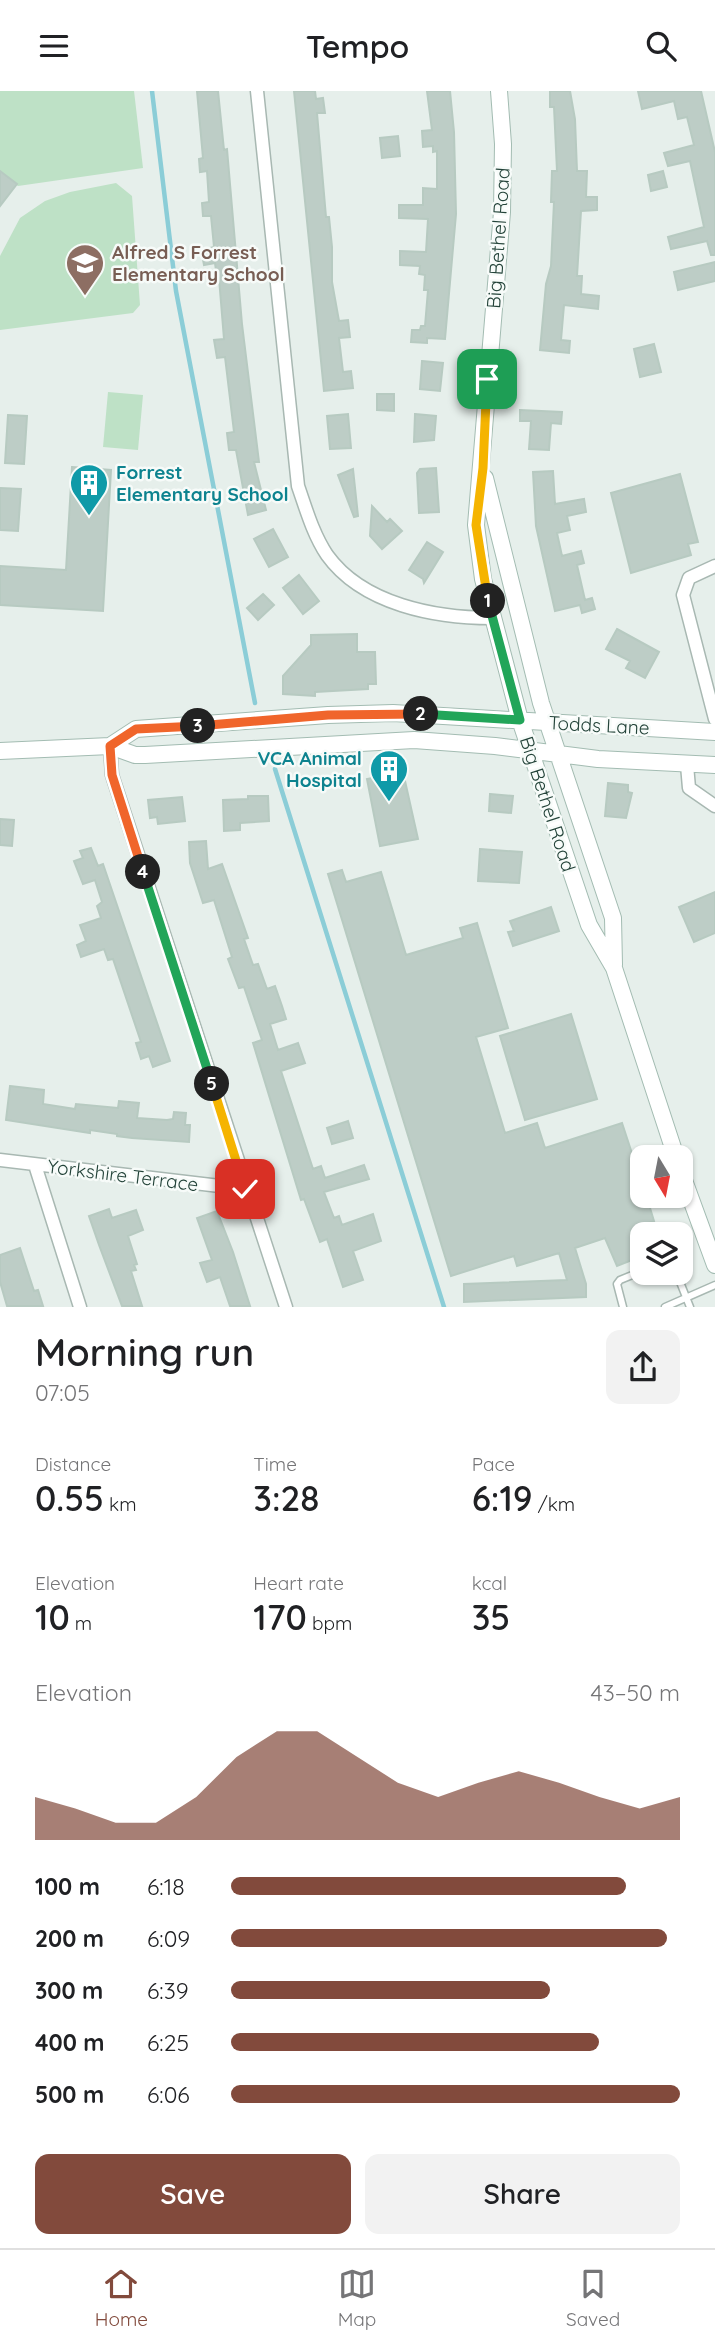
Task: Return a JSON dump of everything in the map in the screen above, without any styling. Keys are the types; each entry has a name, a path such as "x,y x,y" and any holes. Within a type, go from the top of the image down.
{"main road":[{"name":"Big Bethel Road","path":"499,91 503,144 502,212 484,413 483,468 476,525 483,579 520,720 589,925 614,968 672,1145"},
{"name":"Big Bethel Road","path":"483,468 548,722 613,918 614,968"},
{"name":"Todds Lane","path":"110,746 136,729 328,715 431,714 715,732"},
{"name":"Todds Lane","path":"0,751 110,746 135,755 414,740 559,755 715,765"},
{"path":"693,1205 715,1265"}],"street":[{"path":"257,91 298,486 309,521 328,556 348,576 374,593 401,606 433,614 492,618"},
{"path":"715,566 689,578 683,595 715,719"},
{"path":"110,746 112,775 245,1189 286,1307"},
{"path":"687,765 690,788 715,806"},
{"name":"Yorkshire Terrace","path":"0,1160 245,1189"},
{"path":"35,1165 79,1307"}],"lane":[{"path":"623,1307 617,1285 620,1280 630,1276"},
{"path":"681,1285 690,1307"},
{"path":"664,1307 715,1285"}],"green space":[{"path":"0,91 134,91 143,168 18,186 0,173"},
{"path":"116,183 132,196 140,305 133,313 0,330 0,256 20,218 45,201 70,192"},
{"path":"108,392 143,395 138,450 103,447"}],"building":[{"path":"197,91 218,91 224,150 227,149 242,324 259,462 254,462 266,510 248,515 236,450 229,450 227,433 234,432 225,357 217,358 214,340 224,339 219,278 215,263 204,265 202,254 211,253 210,248 214,247 211,216 203,216 202,203 209,202 207,171 200,172 199,159 203,158"},
{"path":"294,91 315,91 316,99 323,98 325,113 317,113 326,217 329,217 332,247 332,282 339,321 348,320 350,337 339,338 343,372 351,371 353,388 324,391"},
{"path":"427,91 450,91 456,214 445,339 427,338 427,343 411,342 412,330 420,330 421,326 425,326 428,290 424,290 425,275 419,274 420,266 400,265 400,251 426,252 428,219 399,218 399,205 423,205 423,188 437,189 437,151 433,152 433,146 423,147 422,131 432,130"},
{"path":"550,91 570,91 575,119 577,171 587,171 586,197 597,197 597,210 581,211 577,276 582,276 581,294 599,296 598,309 564,305 561,340 570,341 569,353 540,350 546,284 551,266 554,202 551,202 552,171 557,171 554,107 550,107"},
{"path":"638,91 701,91 715,152 715,255 711,255 707,241 671,249 668,237 704,227 690,161 668,166 664,153 694,145 687,117 678,119 674,101 642,109"},
{"path":"398,136 400,156 382,158 380,138"},
{"path":"0,171 17,184 0,206"},
{"path":"663,171 667,187 651,191 648,175"},
{"path":"715,262 715,281 678,290 674,272"},
{"path":"654,344 661,372 640,377 634,349"},
{"path":"422,361 443,363 440,391 420,389"},
{"path":"377,394 394,394 394,411 377,410"},
{"path":"520,410 562,412 561,424 551,423 549,450 529,449 531,421 520,421"},
{"path":"348,414 351,448 330,449 327,416"},
{"path":"415,414 436,416 434,440 414,442"},
{"path":"8,415 27,416 24,464 5,463"},
{"name":"Forrest Elementary School","path":"72,467 111,470 103,611 0,605 0,566 66,570"},
{"path":"436,468 439,512 419,513 417,473 420,469"},
{"path":"353,469 358,516 354,517 338,475"},
{"path":"553,471 555,504 584,499 586,512 567,516 570,530 557,533 562,556 581,551 584,563 577,565 585,600 592,598 595,609 582,613 580,605 555,611 536,526 533,472"},
{"path":"680,474 698,542 688,544 691,555 631,573 611,493"},
{"path":"0,488 21,489 18,531 0,530"},
{"path":"372,506 387,522 390,519 402,531 382,549 370,536"},
{"path":"273,529 288,557 269,567 254,539"},
{"path":"427,542 443,552 424,583 423,579 409,570"},
{"path":"299,575 319,601 303,614 283,588"},
{"path":"263,594 274,605 258,620 247,608"},
{"path":"617,629 659,652 645,678 626,668 630,661 606,649"},
{"path":"357,634 357,652 375,652 376,684 368,684 368,689 315,692 315,696 283,694 283,676 311,645 311,635"},
{"name":"VCA Animal Hospital","path":"403,772 418,839 380,846 367,779"},
{"path":"608,783 628,785 628,792 632,793 626,818 605,816"},
{"path":"490,794 513,796 511,813 489,811"},
{"path":"248,796 268,796 269,821 240,823 240,830 224,831 223,800 248,799"},
{"path":"182,797 185,821 158,824 157,817 150,818 148,800"},
{"path":"0,819 14,820 12,846 0,845"},
{"path":"206,841 208,869 222,864 248,938 244,939 253,965 258,964 267,989 275,986 282,1006 286,1019 270,1024 278,1050 298,1043 305,1063 281,1071 313,1169 321,1166 325,1178 364,1165 369,1179 324,1192 334,1218 339,1216 342,1225 373,1214 381,1241 353,1251 363,1280 343,1287 327,1239 320,1242 304,1199 301,1200 253,1043 262,1040 244,987 239,988 228,959 232,957 214,900 203,903 190,863 189,842"},
{"path":"91,848 98,866 103,864 170,1061 153,1067 149,1056 141,1059 136,1043 141,1042 113,959 108,960 104,949 81,957 77,945 86,941 80,925 101,918 97,906 102,902 95,880 83,884 74,861 83,858 80,851"},
{"path":"480,849 522,852 519,883 478,881"},
{"path":"342,870 346,882 381,872 406,955 463,938 460,928 477,923 508,1028 476,1037 505,1133 537,1123 545,1148 622,1123 630,1147 630,1208 650,1208 654,1221 630,1222 630,1261 617,1266 605,1238 575,1248 586,1284 586,1297 464,1302 464,1284 567,1280 559,1253 517,1266 514,1256 451,1276 328,874"},
{"path":"715,892 715,933 694,942 679,907"},
{"path":"551,907 559,931 513,946 508,932 514,931 510,921"},
{"path":"571,1014 597,1099 525,1120 500,1036"},
{"path":"10,1086 44,1090 43,1104 75,1109 76,1104 118,1108 119,1101 139,1103 137,1118 167,1120 173,1119 174,1112 186,1113 185,1125 190,1125 189,1142 132,1138 90,1130 90,1133 6,1120"},
{"path":"348,1121 353,1138 332,1144 327,1128"},
{"path":"109,1209 112,1218 136,1210 143,1230 128,1236 137,1264 134,1265 136,1270 131,1271 142,1306 122,1306 89,1216"},
{"path":"217,1211 250,1306 230,1306 220,1277 207,1282 200,1263 212,1260 197,1218"},
{"path":"20,1248 34,1291 38,1290 43,1306 7,1306 0,1282 0,1255"}],"waterway":[{"path":"152,91 176,291 255,703"},
{"path":"275,769 444,1307"}],"place":[{"name":"Alfred S Forrest Elementary School","path":"85,297"},
{"name":"Forrest Elementary School","path":"89,517"},
{"name":"VCA Animal Hospital","path":"389,803"}],"route":[{"path":"245,1189 112,775 110,746 136,729 328,715 431,714 520,720 483,579 476,525 483,468 487,379"}]}
